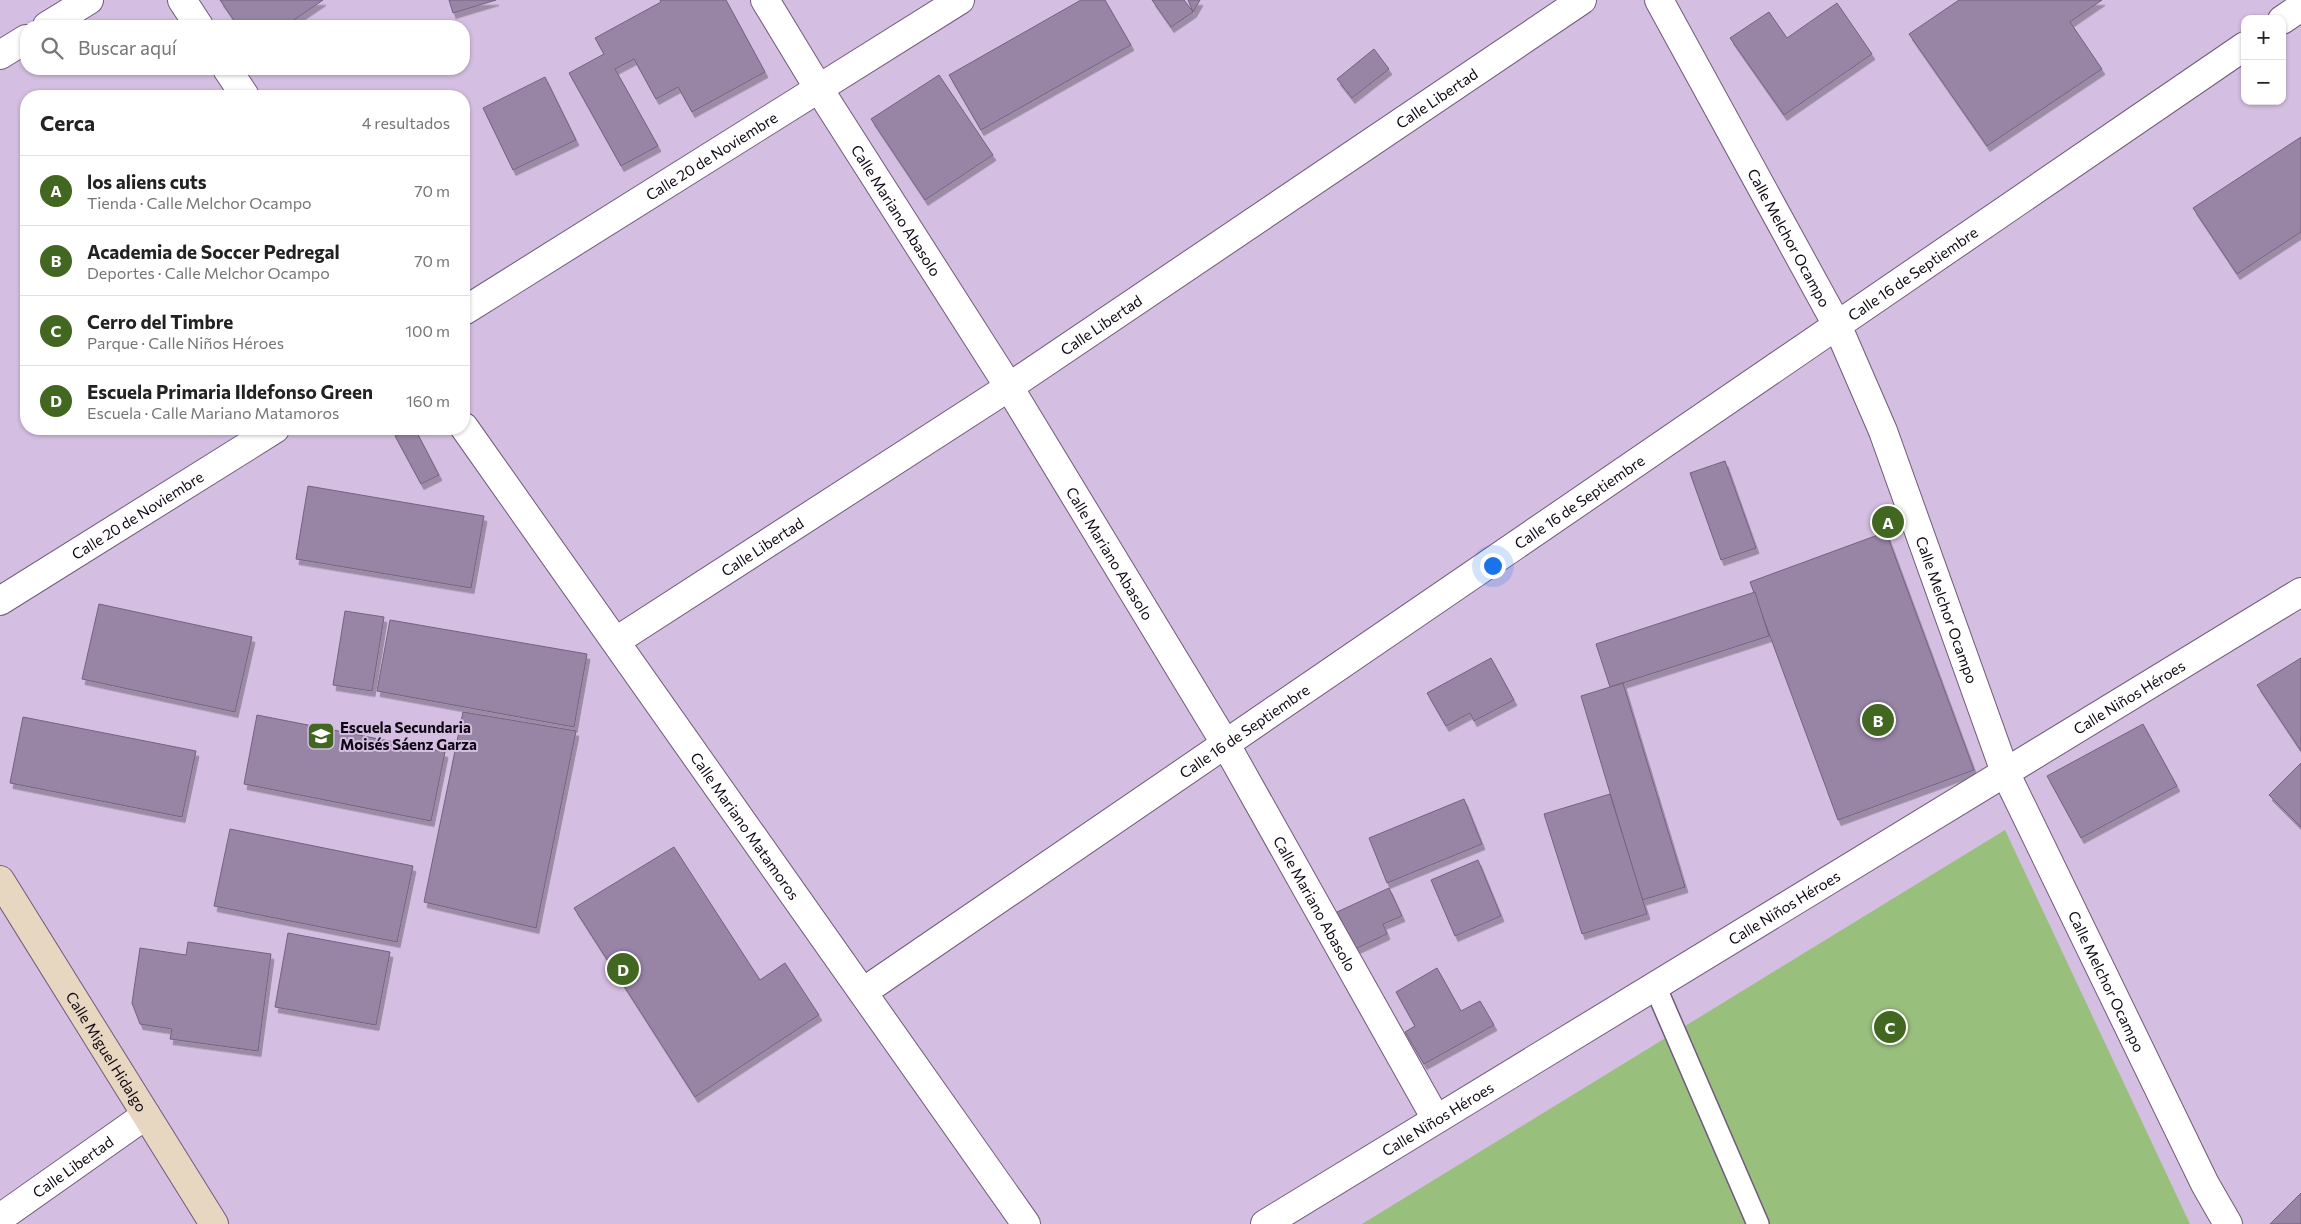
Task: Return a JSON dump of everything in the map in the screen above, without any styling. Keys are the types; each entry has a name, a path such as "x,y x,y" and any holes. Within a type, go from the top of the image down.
{"main road":[{"name":"Calle Miguel Hidalgo","path":"0,880 214,1224"}],"street":[{"path":"57,20 89,0"},
{"path":"182,0 195,20"},
{"name":"Calle Mariano Abasolo","path":"765,0 819,89 1009,387 1225,743 1436,1120"},
{"name":"Calle 20 de Noviembre","path":"470,307 960,0"},
{"name":"Calle Libertad","path":"616,641 1009,387 1582,0"},
{"name":"Calle Melchor Ocampo","path":"1659,0 1837,325 1883,431 2005,772 2205,1184 2228,1224"},
{"path":"0,56 20,43"},
{"name":"Calle 16 de Septiembre","path":"863,992 2241,49"},
{"path":"231,75 241,90"},
{"name":"Calle 20 de Noviembre","path":"0,601 266,435"},
{"name":"Calle Mariano Matamoros","path":"470,435 1026,1224"},
{"name":"Calle Niños Héroes","path":"1265,1224 2301,592"},
{"name":"Calle Libertad","path":"0,1218 146,1116"}],"lane":[{"path":"1655,986 1758,1224"}],"green space":[{"path":"2005,830 2190,1224 1362,1224"}],"building":[{"path":"220,0 323,0 294,20 234,20"},
{"path":"449,0 496,0 453,13"},
{"path":"660,0 726,0 765,72 692,112 678,87 656,99 634,59 615,69 658,146 621,166 569,73 604,54 595,38 661,2"},
{"path":"1081,0 1105,0 1131,45 981,130 949,75"},
{"path":"1152,0 1184,0 1193,12 1171,27"},
{"path":"1188,0 1200,0 1193,12"},
{"path":"1959,0 2102,0 2070,22 2102,69 1987,146 1909,34"},
{"path":"1837,3 1872,54 1784,115 1730,38 1769,12 1787,38"},
{"path":"1374,49 1389,69 1352,98 1337,79"},
{"path":"939,75 993,155 925,200 871,119"},
{"path":"545,77 576,140 513,170 483,108"},
{"path":"2301,137 2301,232 2237,274 2193,208"},
{"path":"418,435 439,475 421,484 395,436"},
{"path":"1725,461 1756,548 1721,560 1690,473"},
{"path":"308,486 484,516 471,588 296,559"},
{"path":"1886,532 1974,770 1838,820 1750,582"},
{"path":"1755,592 1769,636 1610,687 1596,644"},
{"path":"99,604 252,637 235,712 82,679"},
{"path":"345,611 384,617 372,691 333,685"},
{"path":"390,620 587,654 574,727 377,691"},
{"path":"1491,658 1514,700 1474,721 1470,713 1446,726 1427,693"},
{"path":"2301,658 2301,751 2257,685"},
{"path":"1623,683 1685,887 1642,900 1581,696"},
{"path":"463,712 576,731 536,928 424,902"},
{"path":"257,715 445,752 431,821 244,784"},
{"path":"23,717 196,751 182,817 10,783"},
{"path":"2143,724 2177,786 2081,838 2047,776"},
{"path":"2301,763 2301,827 2269,795"},
{"path":"1610,794 1647,914 1582,934 1544,814"},
{"path":"1464,799 1482,844 1387,883 1369,838"},
{"path":"230,829 413,866 397,942 214,906"},
{"path":"674,847 760,980 785,963 819,1015 695,1097 574,908"},
{"path":"1478,860 1501,916 1455,936 1431,880"},
{"path":"1389,888 1402,916 1383,924 1387,934 1355,949 1337,912"},
{"path":"288,933 390,952 376,1025 275,1007"},
{"path":"188,942 271,954 258,1051 170,1039 172,1029 140,1024 132,1003 140,948 186,955"},
{"path":"1437,968 1461,1011 1480,1001 1494,1025 1424,1064 1405,1032 1415,1026 1396,992"},
{"path":"2301,1193 2301,1224 2270,1224"}],"place":[{"name":"los aliens cuts","path":"1888,522"},
{"name":"Academia de Soccer Pedregal","path":"1878,720"},
{"name":"Escuela Secundaria Moisés Sáenz Garza","path":"321,736"},
{"name":"Escuela Primaria Ildefonso Green","path":"623,969"},
{"name":"Cerro del Timbre","path":"1890,1027"}]}
